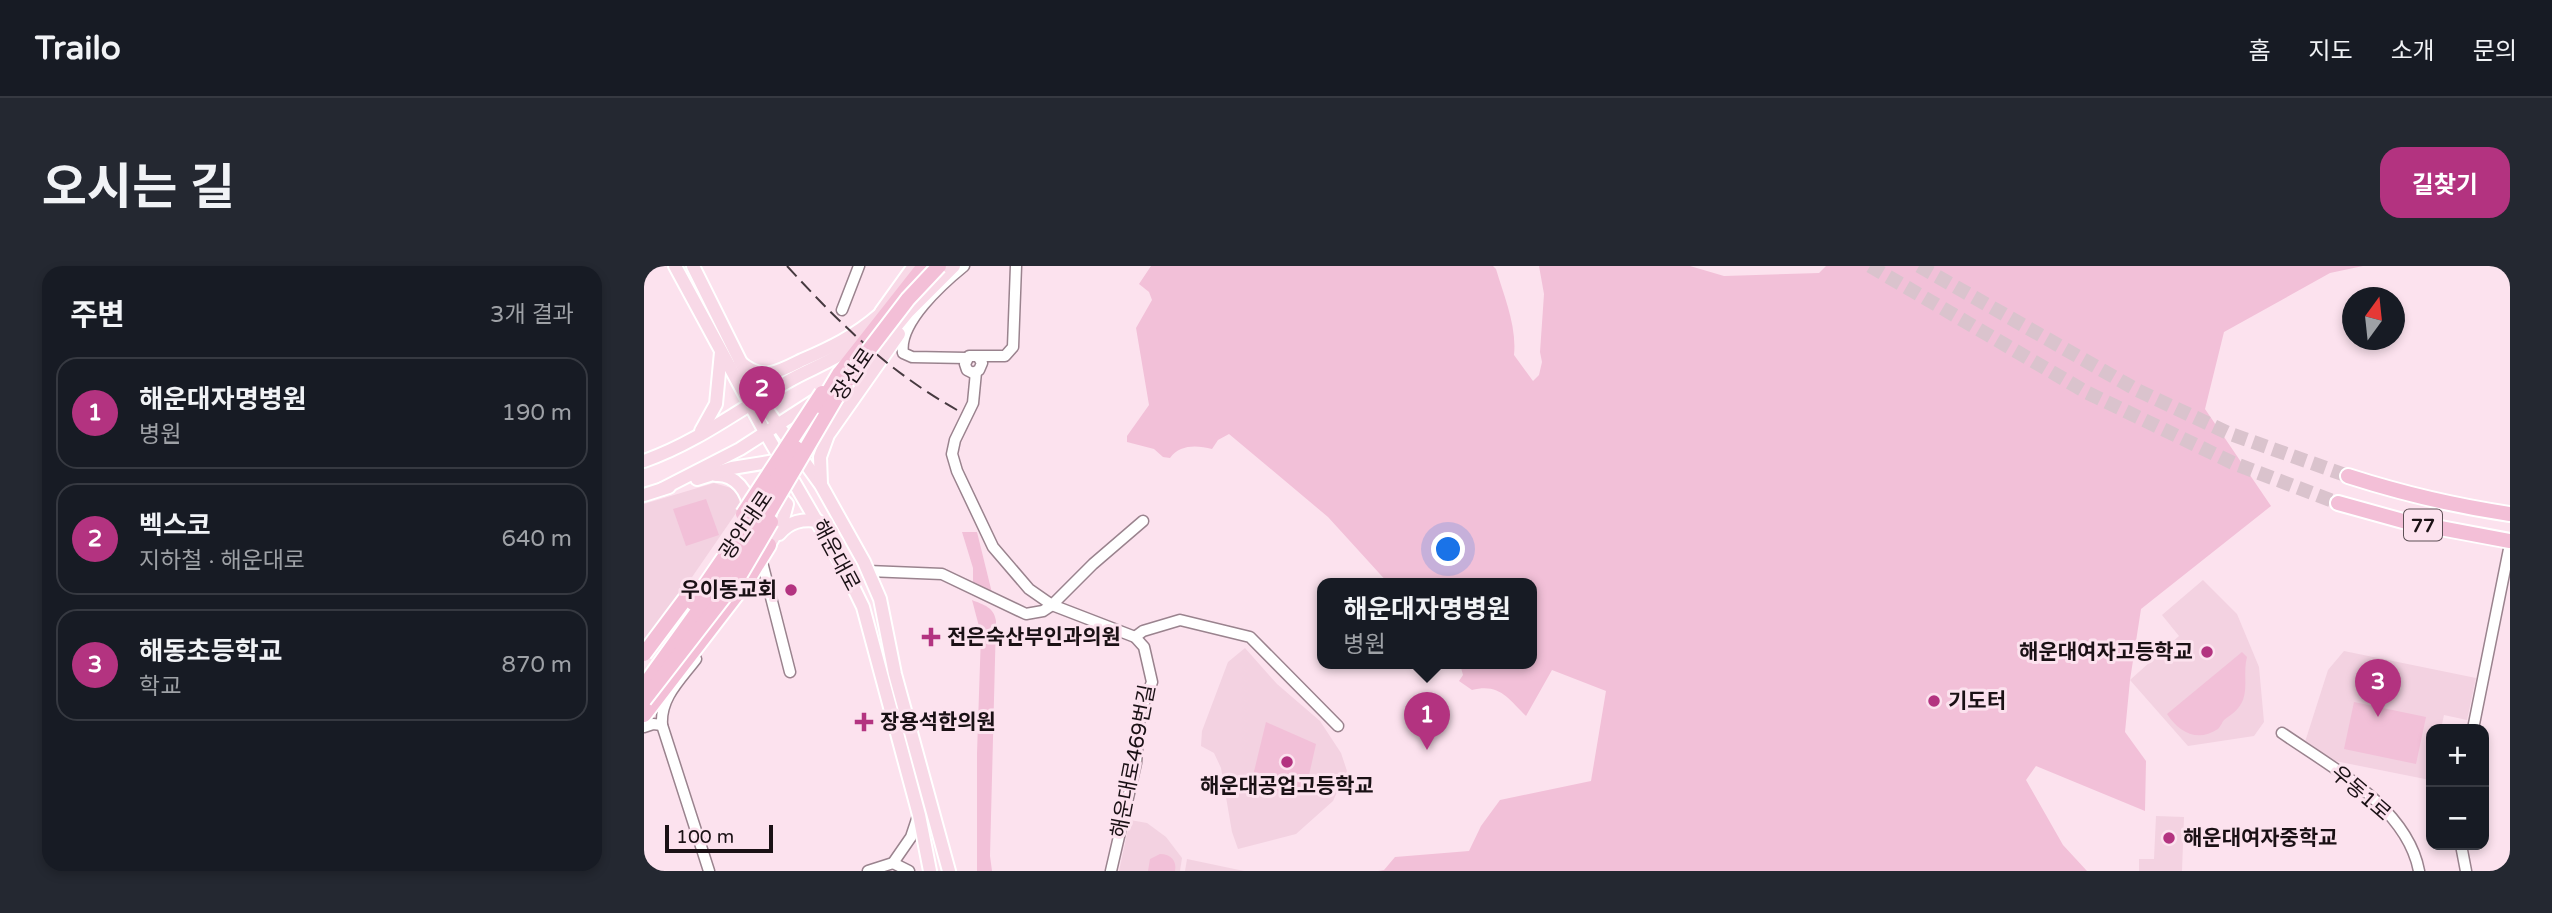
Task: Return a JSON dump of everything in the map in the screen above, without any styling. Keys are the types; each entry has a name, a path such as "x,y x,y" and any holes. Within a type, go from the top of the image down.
{"highway":[{"name":"장산로","path":"839,374 925,266"},
{"name":"장산로","path":"781,492 840,391 862,359 908,299 939,266"},
{"path":"644,654 731,535 810,409 839,374"},
{"name":"광안대로","path":"644,670 769,492 839,374"},
{"name":"77","path":"2348,477 2446,503 2510,514"},
{"path":"644,701 704,624 758,548 779,507 781,492"},
{"name":"광안대로","path":"644,686 781,492"},
{"name":"77","path":"2338,503 2403,521 2510,541"},
{"path":"644,715 747,581 769,545"},
{"path":"644,662 698,589"}],"main road":[{"name":"해운대로","path":"675,266 721,352 754,402 781,421 821,485 868,571 880,599 895,674 949,871"},
{"name":"해운대로","path":"693,266 738,359 765,432 818,520 863,607 919,815 930,871"},
{"path":"644,461 680,447 790,380 835,360 866,333 914,266"},
{"path":"662,489 700,471 855,374 954,266"},
{"path":"821,485 820,457 828,435 923,297"},
{"path":"738,359 756,373 769,374 841,342 878,315"},
{"path":"697,437 716,404 721,352"},
{"path":"781,421 828,404 873,371"},
{"path":"644,495 743,465 782,460"},
{"path":"697,609 698,589 782,460"},
{"path":"706,477 725,475 736,482 746,493 749,511"},
{"path":"749,511 764,499 773,496 779,496 787,504 782,523 769,545"},
{"path":"769,545 793,522 804,519 818,520"},
{"path":"644,680 697,609 737,545 732,542 726,547"}],"street":[{"path":"842,310 859,266"},
{"name":"장산로","path":"964,266 947,280 913,320 902,349 903,353 912,357 967,358"},
{"path":"1016,266 1018,273 1013,347 1005,356 967,358 965,364 972,371 973,404 953,449 957,471 993,547 1029,589 1052,605 1135,637 1143,631 1180,620 1250,637 1338,726"},
{"path":"972,371 982,366 979,358"},
{"path":"1052,605 1093,564 1143,521"},
{"path":"644,726 752,584 769,545"},
{"path":"2474,724 2509,549"},
{"path":"762,562 790,672"},
{"name":"해운대로","path":"868,571 942,574 1026,614 1043,611 1052,605"},
{"name":"해운대로469번길","path":"1111,871 1136,763 1140,713 1152,682 1144,647 1135,637"},
{"path":"663,703 662,725 709,871"},
{"path":"644,726 662,725"},
{"name":"우동1로","path":"2282,733 2370,795 2405,834 2419,871"},
{"path":"868,871 893,863 911,837 919,815"},
{"path":"2462,850 2466,871"},
{"path":"893,863 909,871"}],"shaded area":[{"path":"1151,266 1493,266 1512,322 1514,355 1533,381 1539,375 1542,362 1540,352 1544,294 1539,266 1690,266 1724,276 1819,273 1826,266 2363,266 2330,273 2224,332 2205,409 2271,506 2141,609 2125,732 2146,761 2145,811 2036,766 2026,780 2063,845 2087,871 1378,871 1384,870 1395,857 1469,851 1481,826 1500,800 1591,781 1606,691 1552,670 1526,716 1496,690 1472,690 1459,681 1463,675 1461,669 1537,669 1537,578 1384,578 1328,517 1229,434 1218,440 1212,449 1189,447 1179,450 1170,458 1163,457 1154,449 1127,442 1127,436 1149,405 1136,328 1152,300 1149,292 1139,284"},
{"path":"714,483 731,488 745,500 644,647 644,504"},
{"path":"706,499 719,535 686,546 673,509"},
{"path":"962,532 977,532 992,593 973,585 973,568"},
{"name":"해운대여자고등학교","path":"2203,580 2237,614 2259,667 2264,722 2254,736 2188,746 2130,680 2179,636 2162,615"},
{"path":"972,600 991,610 996,621 990,856 992,871 977,871 981,634"},
{"path":"1245,648 1277,684 1320,721 1341,753 1347,771 1333,801 1296,834 1238,849 1232,832 1221,768 1214,753 1201,746 1202,731 1228,662"},
{"path":"2344,651 2476,678 2467,720 2444,715 2442,724 2426,724 2426,779 2335,761 2305,742 2328,670"},
{"path":"2242,652 2247,657 2245,689 2243,700 2237,709 2218,729 2203,735 2189,733 2177,726 2167,714"},
{"path":"2354,702 2426,717 2416,764 2344,749"},
{"path":"1266,722 1316,744 1305,793 1260,790 1251,784"},
{"name":"해운대여자중학교","path":"2156,816 2184,817 2182,871 2139,871 2139,859 2154,859"},
{"path":"1130,820 1147,823 1166,837 1182,858 1180,871 1119,871"},
{"path":"1160,854 1172,859 1175,871 1148,871 1150,859"},
{"path":"1187,859 1244,871 1185,871"}],"tunnel":[{"path":"1870,266 2086,392 2233,463 2338,503"},
{"path":"1919,266 2137,390 2228,433 2348,476"}],"railway":[{"path":"787,266 826,307 887,363 957,410"}],"place":[{"name":"벡스코","path":"762,424"},
{"name":"우이동교회","path":"791,590"},
{"name":"전은숙산부인과의원","path":"931,637"},
{"name":"해운대여자고등학교","path":"2207,652"},
{"name":"기도터","path":"1934,701"},
{"name":"해동초등학교","path":"2378,717"},
{"name":"장용석한의원","path":"864,722"},
{"name":"해운대자명병원","path":"1427,750"},
{"name":"해운대공업고등학교","path":"1287,762"},
{"name":"해운대여자중학교","path":"2169,838"}]}
